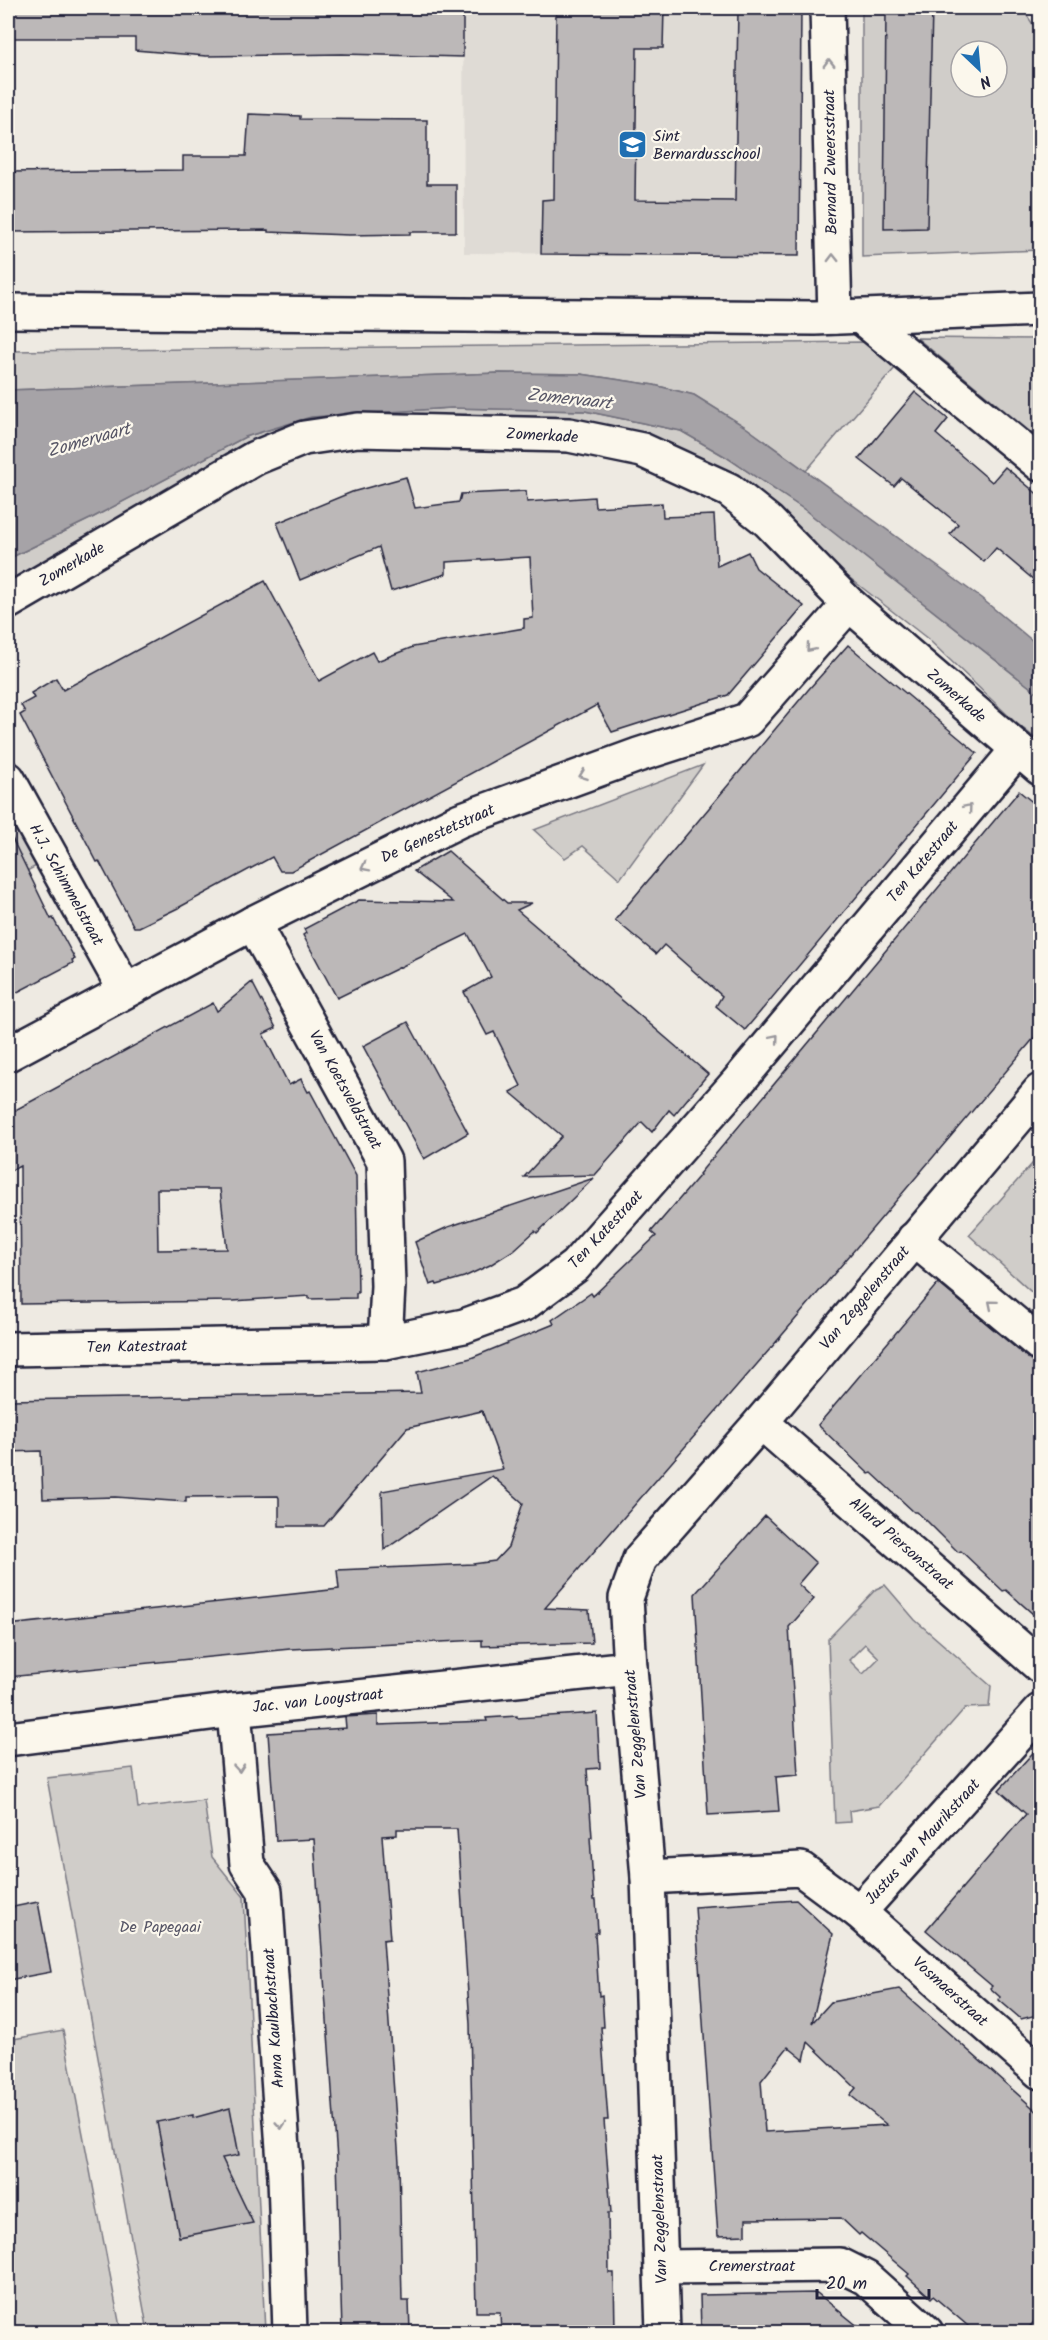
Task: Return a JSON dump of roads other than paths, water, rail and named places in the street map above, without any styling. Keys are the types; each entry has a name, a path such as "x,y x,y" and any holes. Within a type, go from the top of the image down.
{"street":[{"name":"Bernard Zweersstraat","path":"827,8 848,317"},
{"path":"8,311 848,317 1041,309"},
{"path":"848,317 1041,464"},
{"name":"Zomerkade","path":"8,602 255,458 304,438 358,430 569,435 642,450 729,489 768,521 849,604 1029,758"},
{"name":"De Genestetstraat","path":"8,1054 125,990 460,820 638,755 747,720 849,604"},
{"name":"Ten Katestraat","path":"8,1349 385,1342 464,1326 524,1304 575,1266 1029,758"},
{"name":"H.J. Schimmelstraat","path":"8,779 125,990"},
{"name":"Van Koetsveldstraat","path":"253,924 384,1161 388,1286 385,1342"},
{"name":"Van Zeggelenstraat","path":"663,2332 648,1877 626,1598 640,1559 761,1422 1041,1091"},
{"name":"Van Zeggelenstraat","path":"914,1239 1040,1341"},
{"name":"Allard Piersonstraat","path":"761,1422 1041,1666"},
{"name":"Jac. van Looystraat","path":"8,1739 234,1710 630,1668"},
{"name":"Anna Kaulbachstraat","path":"234,1710 247,1864 265,1891 285,2177 290,2332"},
{"name":"Justus van Maurikstraat","path":"648,1877 801,1869 859,1912 1041,1711"},
{"name":"Vosmaerstraat","path":"859,1912 1041,2072"},
{"name":"Cremerstraat","path":"662,2266 840,2265 866,2278 926,2332"}],"water":[{"name":"Zomervaart","path":"500,373 581,374 654,385 694,395 744,426 981,598 1040,647 1040,695 805,510 726,457 681,431 585,411 451,408 311,417 245,437 90,519 8,559 8,390"}],"place":[{"name":"Sint Bernardusschool","path":"632,145"}],"park label":[{"name":"De Papegaai","path":"160,1927"}]}
